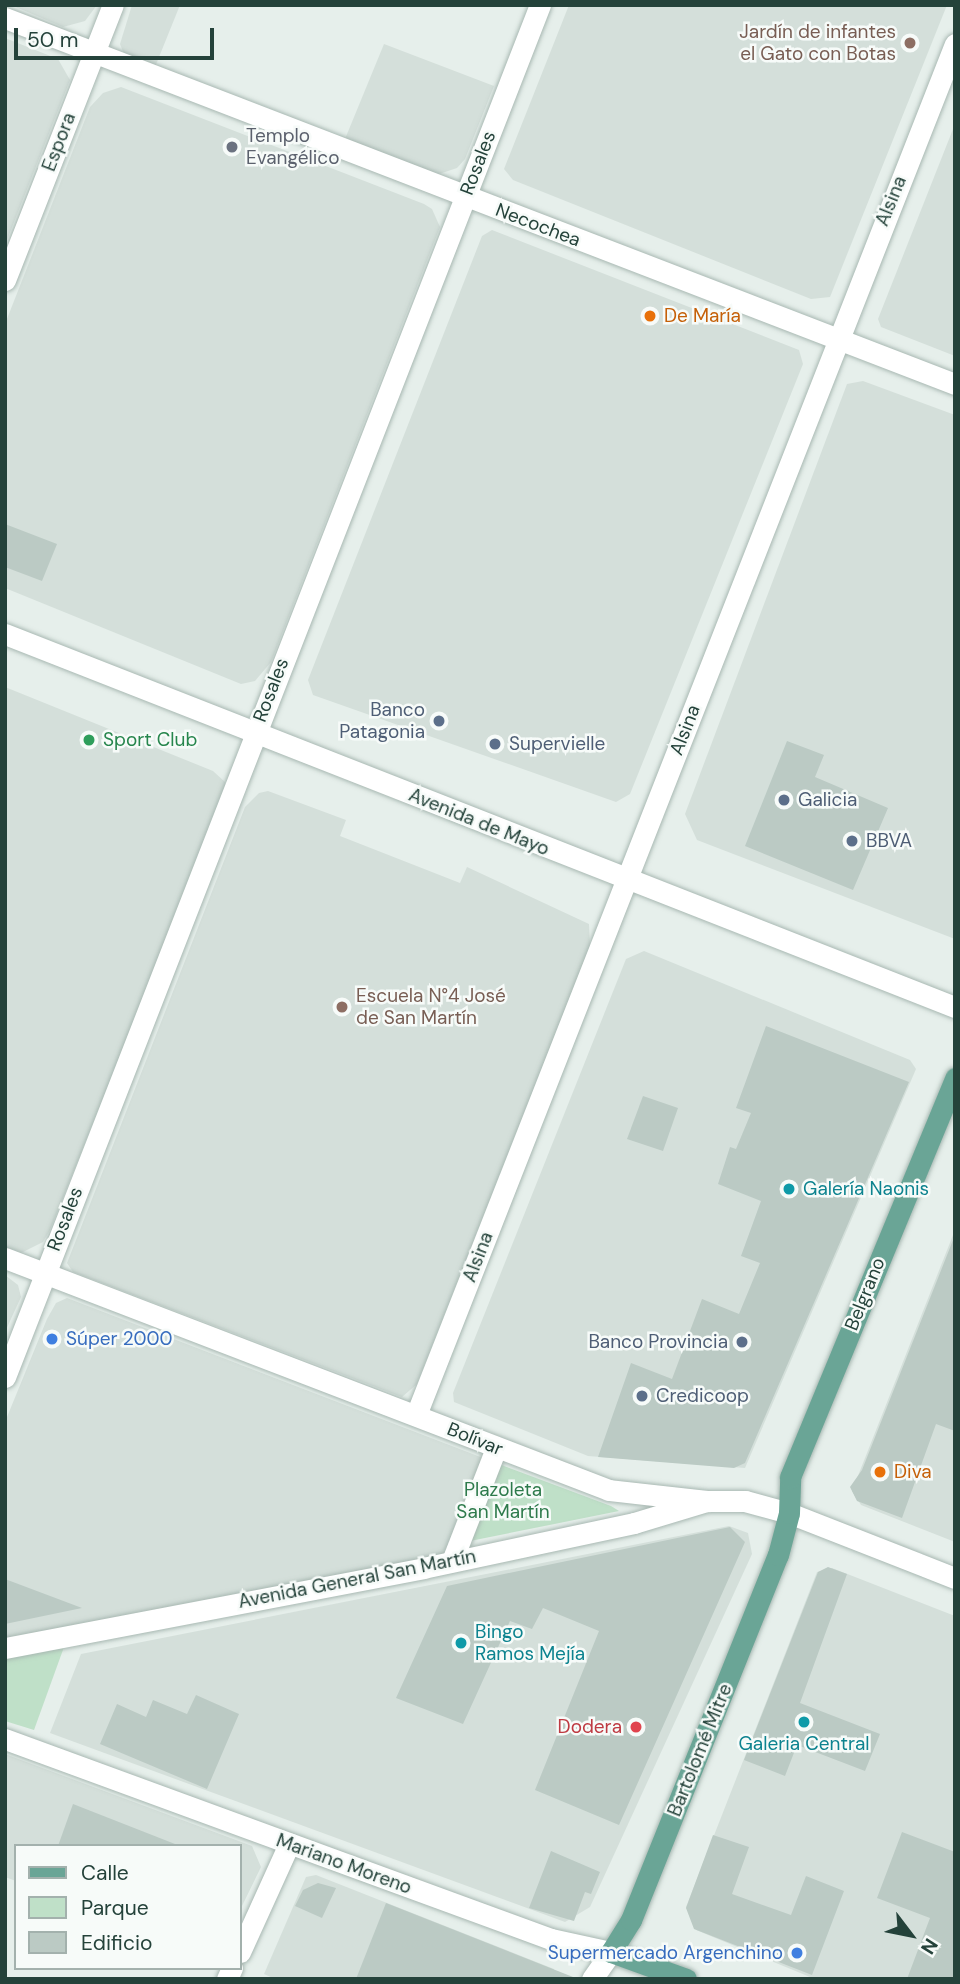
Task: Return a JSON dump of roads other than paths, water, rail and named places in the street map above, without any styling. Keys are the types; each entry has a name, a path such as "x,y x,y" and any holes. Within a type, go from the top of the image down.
{"main road":[{"name":"Belgrano","path":"789,1513 790,1476 955,1078"},
{"name":"Bartolomé Mitre","path":"611,1952 631,1920 682,1797 778,1555 789,1513"},
{"name":"Mariano Moreno","path":"611,1952 686,1979"}],"street":[{"name":"Espora","path":"5,280 113,5"},
{"name":"Rosales","path":"5,1377 254,732 540,5"},
{"name":"Necochea","path":"5,18 955,384"},
{"name":"Alsina","path":"416,1415 627,881 835,338 955,44"},
{"name":"Avenida de Mayo","path":"5,634 627,881 955,1007"},
{"name":"Bolívar","path":"5,1258 609,1490 707,1501 745,1501 789,1513 955,1577"},
{"path":"452,1561 496,1448"},
{"name":"Avenida General San Martín","path":"5,1648 634,1523 707,1501"},
{"name":"Mariano Moreno","path":"5,1739 561,1942 611,1952"},
{"path":"242,1948 289,1844"},
{"name":"Bartolomé Mitre","path":"592,1979 611,1952"}],"place":[{"name":"Jardín de infantes el Gato con Botas","path":"910,43"},
{"name":"Templo Evangélico","path":"232,147"},
{"name":"De María","path":"650,316"},
{"name":"Banco Patagonia","path":"439,721"},
{"name":"Sport Club","path":"89,740"},
{"name":"Supervielle","path":"495,744"},
{"name":"Galicia","path":"784,800"},
{"name":"BBVA","path":"852,841"},
{"name":"Escuela N°4 José de San Martín","path":"342,1007"},
{"name":"Galería Naonis","path":"789,1189"},
{"name":"Súper 2000","path":"52,1339"},
{"name":"Banco Provincia","path":"742,1342"},
{"name":"Credicoop","path":"642,1396"},
{"name":"Diva","path":"880,1472"},
{"name":"Bingo Ramos Mejía","path":"461,1643"},
{"name":"Galeria Central","path":"804,1722"},
{"name":"Dodera","path":"636,1727"},
{"name":"Supermercado Argenchino","path":"797,1953"}],"park label":[{"name":"Plazoleta San Martín","path":"503,1501"}]}
